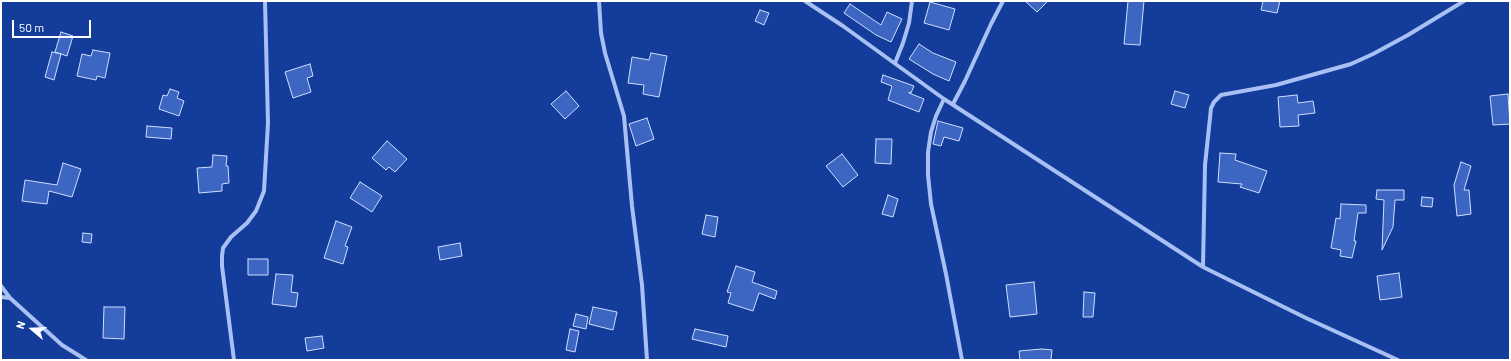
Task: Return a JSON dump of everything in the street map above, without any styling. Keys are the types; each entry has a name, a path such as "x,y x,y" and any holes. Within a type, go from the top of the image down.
{"street":[{"path":"234,360 222,256 223,248 231,237 248,223 256,211 264,191 268,123 265,1"},
{"path":"599,1 601,33 605,53 624,116 632,206 642,285 647,360"},
{"path":"805,1 843,26 944,99 1203,267 1306,318 1398,360"},
{"path":"895,63 909,23 912,1"},
{"path":"953,104 966,81 991,24 1003,1"},
{"path":"1203,267 1205,165 1211,108 1214,102 1221,95 1276,85 1351,64 1408,35 1464,1"},
{"path":"944,99 936,116 931,132 928,152 928,174 931,204 962,360"},
{"path":"1,286 10,298 62,345 86,360"},
{"path":"1,297 10,298"}],"building":[{"path":"1025,1 1048,1 1037,12"},
{"path":"1128,1 1144,1 1140,45 1124,44"},
{"path":"1263,1 1280,1 1277,13 1261,10"},
{"path":"930,2 955,9 949,30 924,23"},
{"path":"850,4 881,25 887,12 902,19 891,42 876,35 844,13"},
{"path":"760,10 769,13 764,25 755,21"},
{"path":"61,32 73,36 67,56 55,52"},
{"path":"919,44 933,53 956,62 949,81 933,74 909,59"},
{"path":"93,50 110,53 105,78 97,76 96,80 77,76 82,54 91,56"},
{"path":"52,52 61,54 54,80 45,77"},
{"path":"651,53 667,56 659,97 643,94 644,85 628,83 632,57 649,60"},
{"path":"310,64 313,76 307,78 311,92 293,98 285,72"},
{"path":"883,75 914,86 911,93 909,93 924,99 919,112 888,100 892,86 881,82"},
{"path":"170,89 179,92 177,98 184,101 179,116 159,109 163,95 167,96"},
{"path":"566,91 579,106 565,119 551,104"},
{"path":"1175,91 1189,95 1185,108 1171,104"},
{"path":"1508,94 1510,124 1493,125 1490,96"},
{"path":"1297,95 1298,103 1313,101 1315,113 1298,115 1299,126 1280,127 1278,97"},
{"path":"647,118 654,139 636,146 629,124"},
{"path":"938,121 963,128 959,141 944,137 941,146 933,144"},
{"path":"147,126 172,128 171,139 146,137"},
{"path":"876,139 892,139 891,164 875,163"},
{"path":"387,141 407,159 395,172 389,167 386,170 372,158"},
{"path":"1220,153 1236,154 1235,160 1267,171 1259,193 1240,187 1242,184 1218,182"},
{"path":"842,154 858,175 843,187 826,166"},
{"path":"213,155 227,156 226,166 228,166 229,183 222,184 222,191 199,193 197,168 212,167"},
{"path":"1461,162 1471,166 1464,190 1469,190 1471,214 1457,216 1454,185"},
{"path":"63,163 81,169 72,197 49,191 47,204 22,201 25,180 57,185"},
{"path":"360,182 382,196 372,212 350,198"},
{"path":"1377,190 1404,190 1404,200 1395,200 1393,227 1382,250 1384,200 1376,199"},
{"path":"888,195 898,199 893,217 882,214"},
{"path":"1422,197 1433,198 1432,207 1421,206"},
{"path":"1341,204 1366,205 1366,213 1358,213 1354,241 1356,241 1352,258 1340,256 1341,250 1331,248 1336,218 1340,219"},
{"path":"706,215 718,217 715,237 702,234"},
{"path":"336,221 352,227 345,246 348,247 343,264 324,258"},
{"path":"83,233 92,234 91,243 82,242"},
{"path":"460,243 462,256 440,260 438,247"},
{"path":"248,259 268,259 268,275 248,275"},
{"path":"736,266 755,272 752,282 777,291 775,299 759,293 753,311 728,303 731,293 727,292"},
{"path":"1399,273 1402,297 1380,300 1377,276"},
{"path":"276,274 293,275 291,292 298,293 296,307 272,304"},
{"path":"1034,282 1037,314 1010,317 1006,285"},
{"path":"1084,292 1095,293 1093,317 1083,317"},
{"path":"104,307 125,307 124,339 103,338"},
{"path":"593,307 617,312 613,330 589,324"},
{"path":"576,314 588,317 586,329 573,326"},
{"path":"570,329 579,331 575,352 566,350"},
{"path":"695,329 728,336 726,347 692,339"},
{"path":"322,336 324,348 307,351 305,338"},
{"path":"1042,349 1052,350 1051,360 1020,360 1019,351"}]}
